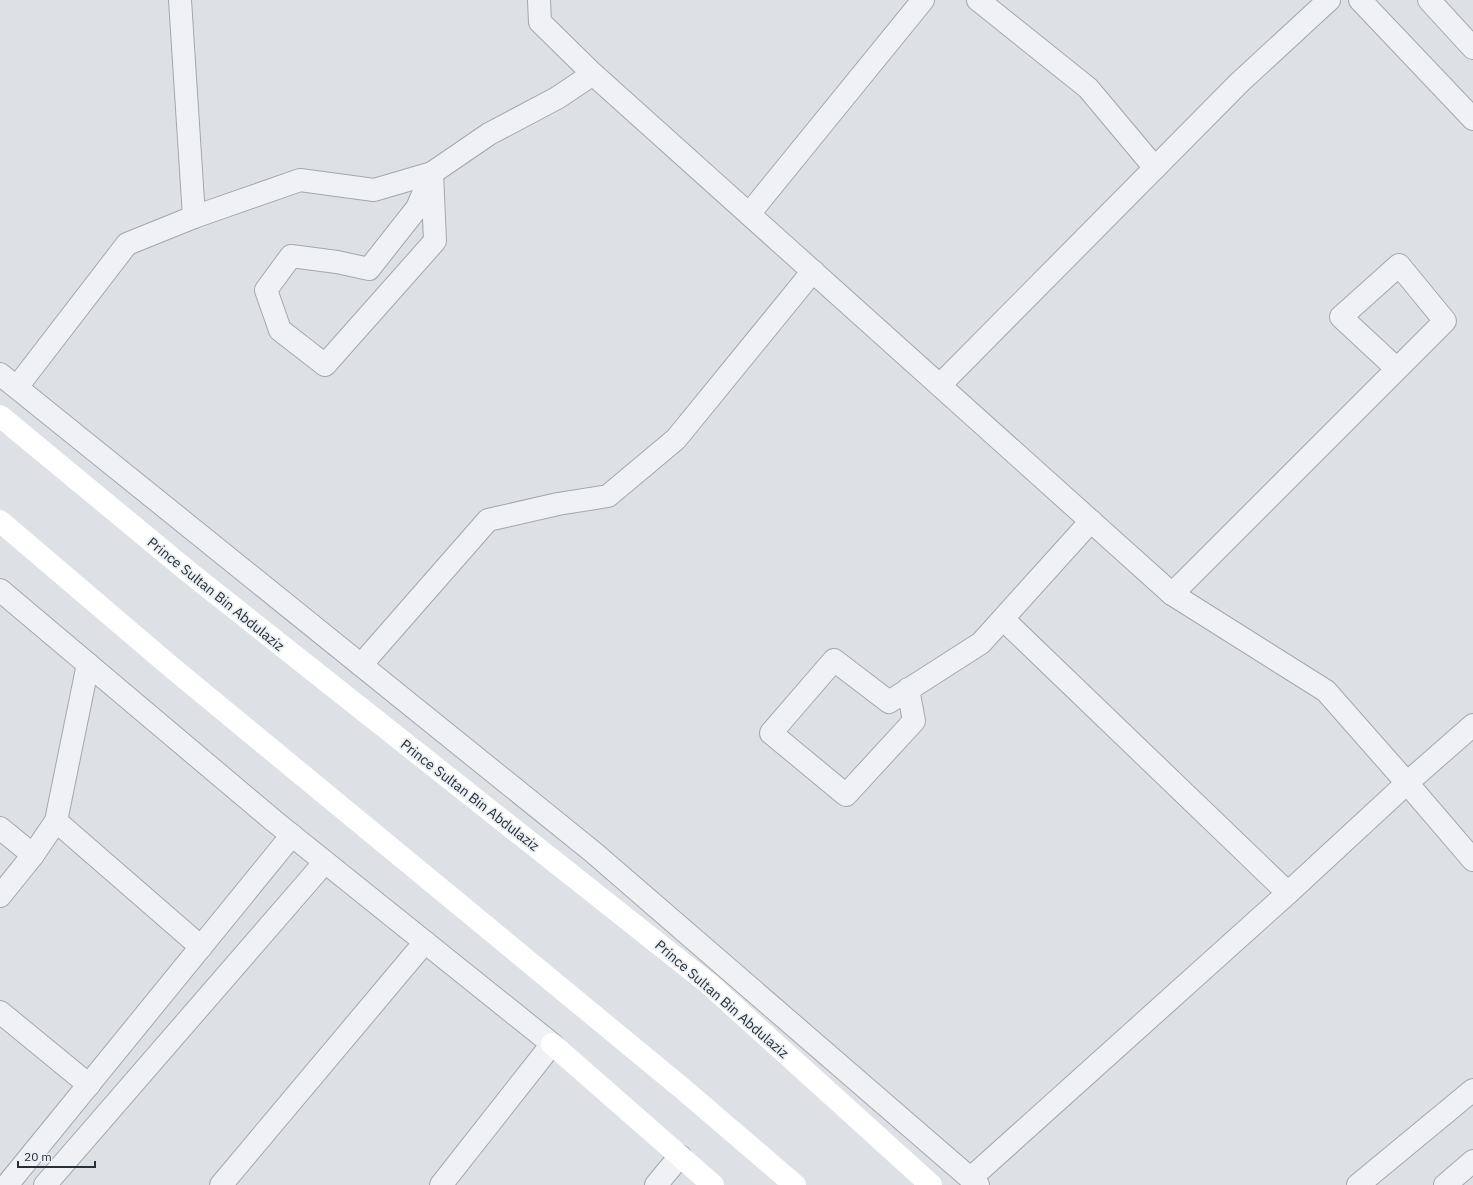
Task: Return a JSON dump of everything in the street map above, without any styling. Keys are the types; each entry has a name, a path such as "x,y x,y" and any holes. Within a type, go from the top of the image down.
{"main road":[{"name":"Prince Sultan Bin Abdulaziz","path":"0,416 190,573 709,984 931,1185"},
{"path":"0,521 170,666 677,1084 794,1185"},
{"path":"552,1044 713,1185"}],"street":[{"path":"180,0 194,217"},
{"path":"539,0 540,22 593,74 1172,594 1326,691 1473,860"},
{"path":"749,214 923,0"},
{"path":"978,0 1088,88 1155,168"},
{"path":"940,385 1240,82 1329,0"},
{"path":"1360,0 1473,119"},
{"path":"1429,0 1470,40"},
{"path":"17,387 127,244 194,217 300,180 374,190 432,174 490,134 556,98 593,74"},
{"path":"432,174 435,241 325,366 280,330 266,290 291,256 337,262 369,269 417,208 432,174"},
{"path":"1172,594 1445,321 1399,265 1341,317 1397,368"},
{"path":"361,665 488,520 558,504 608,496 676,439 813,271"},
{"path":"0,374 593,852 974,1182 1407,783 1473,725"},
{"path":"908,689 914,721 846,795 771,734 834,660 889,702 908,689 981,643 1091,521"},
{"path":"0,590 292,836 552,1044 441,1185"},
{"path":"1003,619 1288,893"},
{"path":"0,896 33,854 56,821 88,664"},
{"path":"56,821 201,947"},
{"path":"0,828 33,854"},
{"path":"7,1185 292,836"},
{"path":"45,1185 325,862"},
{"path":"220,1185 425,942"},
{"path":"0,1012 89,1085"},
{"path":"1358,1185 1473,1090"},
{"path":"656,1185 680,1156"},
{"path":"1445,1185 1473,1161"}]}
